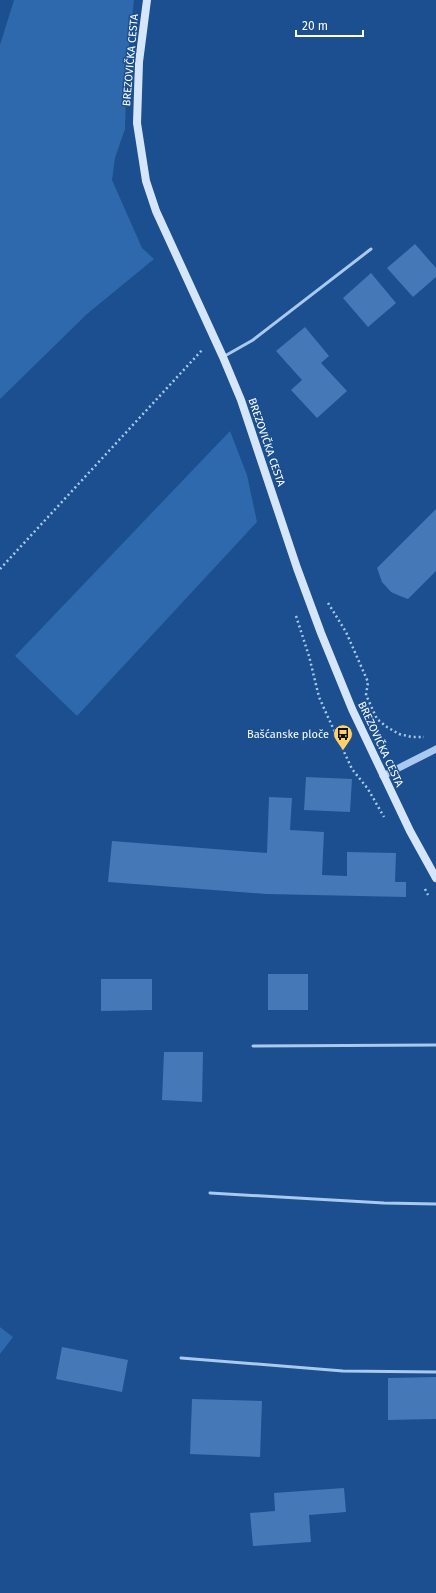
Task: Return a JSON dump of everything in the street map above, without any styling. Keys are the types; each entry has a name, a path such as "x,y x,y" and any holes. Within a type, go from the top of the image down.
{"main road":[{"name":"BREZOVIČKA CESTA","path":"146,0 139,62 137,100 139,136 146,181 156,211 224,357 241,400 297,568 321,633 352,709 410,831 436,878"}],"street":[{"path":"383,776 436,749"}],"lane":[{"path":"224,357 253,340 371,249"},
{"path":"253,1046 436,1045"},
{"path":"210,1193 384,1203 436,1204"},
{"path":"181,1358 343,1372 436,1372"}],"path":[{"path":"0,569 171,386 214,337"},
{"path":"326,600 336,613 368,682 366,695 377,719 399,734 423,737 430,735"},
{"path":"296,616 309,656 319,697 352,769 368,789 385,818"},
{"path":"424,888 428,895"}],"shaded area":[{"path":"14,0 134,0 127,64 125,129 115,158 112,180 142,248 154,259 87,314 0,399 0,45"},
{"path":"230,431 247,475 257,522 77,716 15,656"},
{"path":"0,1327 13,1337 0,1354"}],"building":[{"path":"415,244 436,268 436,277 413,297 387,268"},
{"path":"371,273 396,303 368,327 343,298"},
{"path":"305,327 329,356 321,363 347,391 317,418 291,390 302,380 276,351"},
{"path":"436,509 436,571 408,599 391,592 382,582 377,568"},
{"path":"306,777 352,779 350,812 304,810"},
{"path":"269,797 292,798 290,830 324,832 322,875 347,876 347,852 396,853 395,882 406,882 406,897 266,894 108,882 112,841 267,853"},
{"path":"268,974 308,974 308,1010 268,1010"},
{"path":"101,979 152,979 152,1010 101,1011"},
{"path":"164,1052 203,1052 202,1102 162,1100"},
{"path":"62,1347 128,1360 122,1392 56,1379"},
{"path":"436,1377 436,1419 388,1420 388,1378"},
{"path":"192,1399 262,1401 260,1457 190,1454"},
{"path":"344,1488 346,1512 309,1515 311,1542 253,1546 250,1513 275,1511 274,1493"}],"place":[{"name":"Bašćanske ploče","path":"343,751"}]}
